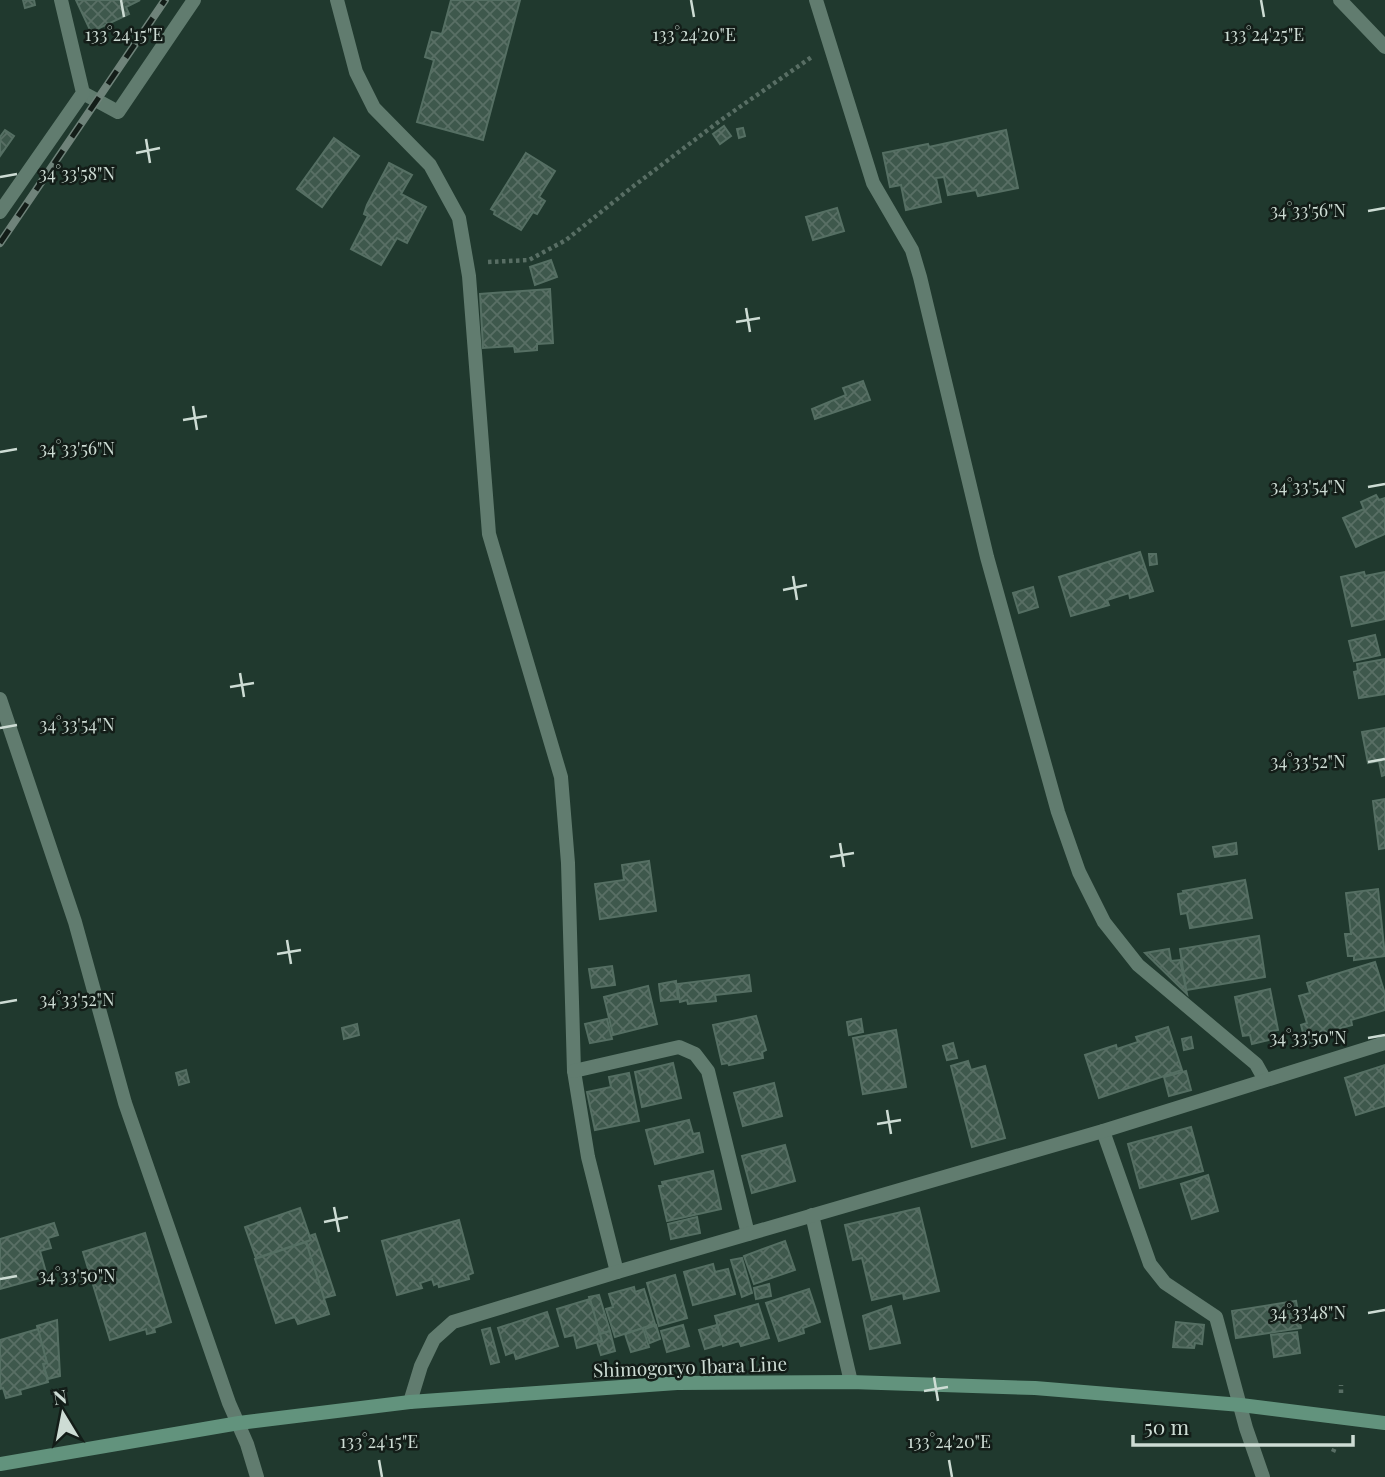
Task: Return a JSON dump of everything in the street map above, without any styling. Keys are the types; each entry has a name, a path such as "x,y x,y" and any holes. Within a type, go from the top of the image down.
{"main road":[{"name":"Shimogoryo Ibara Line","path":"0,1464 239,1423 410,1402 677,1383 851,1382 1035,1388 1241,1405 1385,1423"}],"street":[{"path":"61,0 83,93 118,112 194,0"},
{"path":"337,0 356,72 374,108 430,165 459,218 467,262 489,534 561,777 568,863 574,1071 588,1157 617,1272"},
{"path":"816,0 873,183 912,250 987,557 1058,812 1079,872 1104,922 1138,965 1256,1064 1265,1080"},
{"path":"1340,0 1385,47"},
{"path":"0,212 83,93"},
{"path":"0,699 75,922 125,1104 257,1477"},
{"path":"410,1402 433,1339 453,1322 1103,1131 1385,1043"},
{"path":"574,1071 679,1046 695,1054 708,1071 748,1234"},
{"path":"1103,1131 1150,1264 1165,1283 1216,1317 1246,1428 1263,1477"},
{"path":"812,1215 851,1382"}],"path":[{"path":"467,262 529,260 566,240 711,127 829,45"},
{"path":"1341,1385 1341,1393"},
{"path":"1334,1452 1336,1446"}],"building":[{"path":"23,0 34,0 35,5 25,8"},
{"path":"76,0 140,0 126,7 129,14 91,32"},
{"path":"451,0 520,0 483,140 417,122 434,60 425,57 432,32 442,34"},
{"path":"724,126 731,136 720,144 713,134"},
{"path":"743,128 745,136 739,138 737,129"},
{"path":"5,130 14,136 0,156 0,137"},
{"path":"1006,130 1018,188 978,196 976,190 948,195 944,177 936,178 941,202 906,210 901,185 890,187 883,153 928,144 929,147"},
{"path":"334,138 359,156 322,207 297,189"},
{"path":"526,153 555,171 539,197 545,201 537,214 533,212 521,230 494,214 495,211 491,209"},
{"path":"389,163 412,175 401,194 426,207 407,243 397,238 381,265 351,249 368,216 364,214 367,205"},
{"path":"837,208 844,231 813,240 806,217"},
{"path":"551,260 557,277 535,285 530,267"},
{"path":"550,289 553,343 537,344 537,350 515,352 514,346 483,348 480,294"},
{"path":"863,381 870,400 815,419 812,409 846,395 843,388"},
{"path":"1376,495 1379,500 1385,498 1385,534 1356,547 1343,518 1364,509 1361,502"},
{"path":"1140,552 1153,591 1130,598 1129,593 1107,600 1109,605 1071,616 1059,577"},
{"path":"1149,554 1156,554 1157,564 1150,565"},
{"path":"1364,572 1365,576 1385,572 1385,619 1352,626 1341,577"},
{"path":"1033,587 1038,607 1019,613 1013,593"},
{"path":"1375,635 1380,655 1354,661 1349,641"},
{"path":"1385,659 1385,694 1359,698 1354,672 1358,671 1357,664"},
{"path":"1385,728 1385,775 1382,776 1379,761 1368,763 1362,732"},
{"path":"1385,799 1385,848 1379,849 1373,801"},
{"path":"1236,843 1237,854 1215,857 1213,847"},
{"path":"649,861 656,911 600,919 595,884 624,880 622,865"},
{"path":"1245,880 1252,918 1190,928 1187,913 1181,914 1178,894"},
{"path":"1378,889 1385,956 1354,960 1354,956 1348,956 1345,934 1351,934 1346,893"},
{"path":"1259,936 1265,977 1186,990 1180,949"},
{"path":"1169,949 1171,961 1180,960 1187,994 1145,953"},
{"path":"1375,962 1385,994 1385,1010 1351,1020 1352,1025 1319,1034 1320,1040 1306,1044 1301,1025 1307,1023 1299,996 1310,993 1307,983"},
{"path":"612,966 615,985 592,988 589,969"},
{"path":"749,975 751,991 715,995 716,1001 688,1004 687,1000 680,1002 677,984"},
{"path":"676,981 678,999 661,1001 659,984"},
{"path":"648,986 657,1024 613,1035 604,997"},
{"path":"1270,989 1278,1030 1271,1031 1273,1039 1252,1044 1250,1035 1243,1036 1235,997"},
{"path":"756,1016 766,1050 762,1052 763,1058 722,1064 713,1025"},
{"path":"607,1019 612,1039 590,1043 585,1024"},
{"path":"861,1019 863,1032 849,1035 847,1022"},
{"path":"357,1024 359,1035 344,1039 342,1028"},
{"path":"1168,1027 1182,1070 1099,1098 1085,1055 1116,1045 1117,1049 1138,1042 1136,1037"},
{"path":"896,1030 906,1087 863,1094 853,1038"},
{"path":"1191,1037 1193,1048 1184,1050 1182,1039"},
{"path":"953,1043 957,1058 947,1060 943,1046"},
{"path":"968,1061 971,1070 985,1066 1005,1138 972,1147 951,1066"},
{"path":"673,1063 681,1098 642,1107 635,1072"},
{"path":"1385,1065 1385,1106 1356,1115 1345,1078"},
{"path":"186,1070 189,1082 179,1085 176,1073"},
{"path":"1186,1071 1191,1090 1169,1096 1164,1077"},
{"path":"629,1073 639,1121 595,1130 587,1092 611,1087 609,1077"},
{"path":"774,1083 782,1116 743,1126 734,1093"},
{"path":"689,1120 693,1134 699,1133 703,1152 655,1164 646,1130"},
{"path":"1191,1127 1203,1171 1140,1188 1128,1144"},
{"path":"785,1145 795,1181 752,1193 742,1156"},
{"path":"713,1171 721,1209 667,1221 659,1186 663,1186 662,1182"},
{"path":"1208,1175 1218,1211 1192,1219 1181,1184"},
{"path":"300,1208 311,1240 256,1258 245,1227"},
{"path":"919,1208 939,1291 904,1299 903,1293 872,1300 862,1258 853,1260 845,1225"},
{"path":"697,1217 700,1233 671,1239 668,1224"},
{"path":"459,1220 473,1273 468,1275 469,1279 439,1287 438,1283 434,1285 432,1279 420,1283 422,1288 397,1295 382,1241"},
{"path":"54,1223 58,1235 48,1238 51,1248 40,1251 47,1276 0,1289 0,1239"},
{"path":"145,1233 171,1322 154,1328 155,1332 147,1334 146,1329 110,1340 83,1252"},
{"path":"315,1234 335,1295 324,1298 306,1242 311,1240 309,1236"},
{"path":"785,1241 795,1270 754,1284 744,1256"},
{"path":"306,1242 329,1314 298,1324 295,1317 276,1323 255,1259"},
{"path":"742,1258 752,1293 742,1297 731,1260"},
{"path":"713,1264 715,1272 728,1269 735,1294 693,1305 684,1272"},
{"path":"675,1275 687,1318 659,1326 647,1283"},
{"path":"769,1284 771,1296 756,1299 754,1288"},
{"path":"634,1287 635,1292 644,1289 655,1324 615,1337 606,1309 613,1307 609,1294"},
{"path":"809,1289 820,1322 803,1328 804,1333 779,1341 766,1303"},
{"path":"599,1295 610,1331 600,1334 589,1297"},
{"path":"590,1299 602,1341 577,1348 574,1335 565,1337 557,1309"},
{"path":"1296,1301 1301,1328 1236,1338 1232,1311"},
{"path":"758,1304 769,1338 741,1346 739,1341 723,1346 715,1316"},
{"path":"891,1306 900,1343 870,1349 863,1316"},
{"path":"547,1312 558,1346 516,1359 514,1352 506,1355 498,1328"},
{"path":"57,1320 60,1376 48,1379 43,1364 47,1363 37,1326"},
{"path":"1176,1322 1204,1325 1202,1344 1195,1343 1194,1348 1173,1347"},
{"path":"656,1325 660,1339 650,1343 645,1329"},
{"path":"683,1325 689,1346 667,1352 661,1331"},
{"path":"717,1325 722,1344 705,1349 699,1330"},
{"path":"490,1328 499,1362 491,1364 482,1330"},
{"path":"643,1328 649,1347 631,1352 625,1334"},
{"path":"38,1329 47,1363 43,1364 48,1382 20,1390 21,1394 6,1398 3,1388 0,1389 0,1340"},
{"path":"610,1331 615,1351 601,1355 597,1342 602,1341 600,1334"},
{"path":"1297,1332 1300,1353 1274,1357 1271,1335"}],"railway":[{"path":"0,243 165,0"}]}
